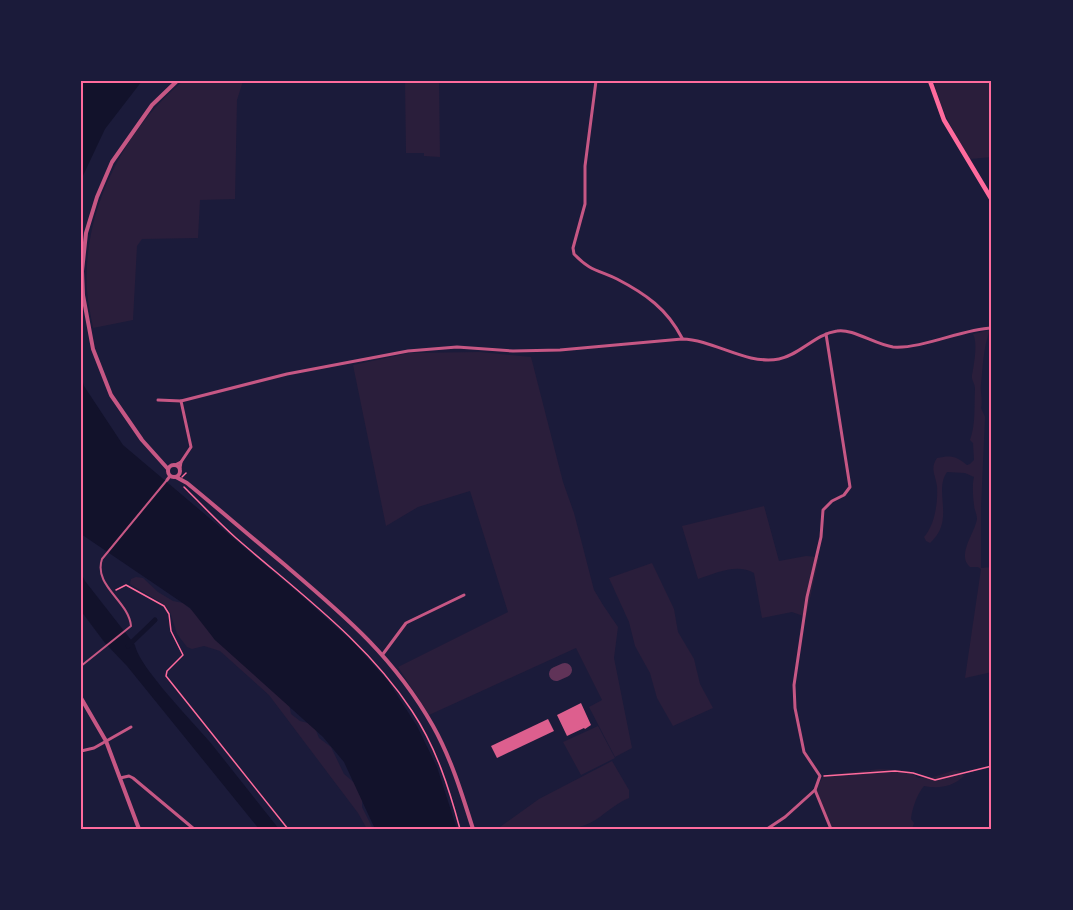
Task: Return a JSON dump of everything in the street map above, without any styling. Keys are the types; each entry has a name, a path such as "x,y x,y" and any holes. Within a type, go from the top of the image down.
{"main road":[{"path":"930,81 944,120 992,200"}],"street":[{"path":"81,666 126,631 132,623 102,578 99,566 107,552 169,478 168,470 163,462 124,417 111,395 93,349 83,295 82,271 86,233 97,197 112,162 152,105 177,81"},
{"path":"596,81 585,166 585,204 573,251 584,265 616,279 658,304 682,339"},
{"path":"158,400 181,401 287,374 408,351 457,347 513,351 560,350 695,339 738,355 759,359 780,359 837,330 849,331 893,347 913,345 992,328"},
{"path":"767,829 815,790 820,776 804,752 795,708 794,685 807,597 821,537 823,510 832,501 844,495 850,487 826,334"},
{"path":"177,479 181,462 191,447 181,401"},
{"path":"163,462 180,470 187,483"},
{"path":"168,470 181,462"},
{"path":"169,478 187,483 341,612 383,654 402,678 435,729 456,777 473,829"},
{"path":"383,654 406,623 464,595"},
{"path":"81,698 106,741 139,829"},
{"path":"81,751 106,741 131,727"},
{"path":"120,778 129,776 133,778 194,829"},
{"path":"815,790 831,829"}],"path":[{"path":"177,479 236,538 348,634 380,668 413,712 427,737 438,760 460,829"},
{"path":"112,592 126,585 164,606 169,614 171,631 183,655 167,670 166,676 288,829"},
{"path":"820,776 895,771 913,773 935,780 992,766"}],"shaded area":[{"path":"81,81 142,81 105,129 81,180"},
{"path":"183,81 243,81 237,100 235,199 200,200 198,238 142,239 137,246 133,320 93,328 87,291 87,261 91,232 99,203 125,149 142,124 161,101"},
{"path":"405,81 439,81 440,157 424,156 424,153 406,153"},
{"path":"934,81 992,81 992,157 970,159 944,112"},
{"path":"990,330 985,350 981,387 981,408 985,417 981,568 992,567 992,672 965,678 981,569 970,567 965,556 977,519 973,498 974,477 965,473 947,472 942,488 942,525 930,543 924,537 931,526 936,506 937,486 933,468 937,458 953,457 967,465 974,460 973,443 970,440 975,408 975,387 972,377 975,360 973,334"},
{"path":"480,352 531,357 594,590 618,627 614,658 632,748 615,757 589,707 602,700 576,648 429,715 398,667 508,612 470,491 418,507 386,526 353,365 409,353"},
{"path":"81,376 84,386 123,445 304,598 355,644 388,681 417,726 437,767 457,829 375,829 344,762 323,737 215,640 190,608 81,534"},
{"path":"764,506 779,561 806,556 819,557 806,617 792,612 762,618 754,573 747,570 726,570 698,579 682,526"},
{"path":"652,563 674,609 678,632 694,659 700,684 713,708 673,726 657,698 650,673 635,646 629,622 609,578"},
{"path":"81,573 135,645 146,667 156,680 210,742 279,829 259,829 127,666 105,643 81,611"},
{"path":"143,578 158,592 173,601 183,603 204,620 214,639 288,698 291,714 315,728 319,738 331,747 344,774 357,785 362,797 362,807 373,829 367,829 358,813 269,695 220,651 204,646 192,649 187,647 177,634 170,612 165,605 130,584 131,579"},
{"path":"598,726 615,758 581,775 563,742"},
{"path":"612,761 629,790 629,798 590,823 580,827 557,830 497,829 539,799"},
{"path":"880,769 910,771 918,778 930,778 955,770 961,771 964,776 955,783 945,786 924,786 914,806 911,819 914,823 912,829 832,829 816,789 824,775"}],"building":[{"path":"581,703 591,725 567,736 557,715"},
{"path":"548,719 554,731 497,758 491,746"}],"waterway":[{"path":"128,646 155,620"}],"taxiway":[{"path":"556,674 565,670"}]}
